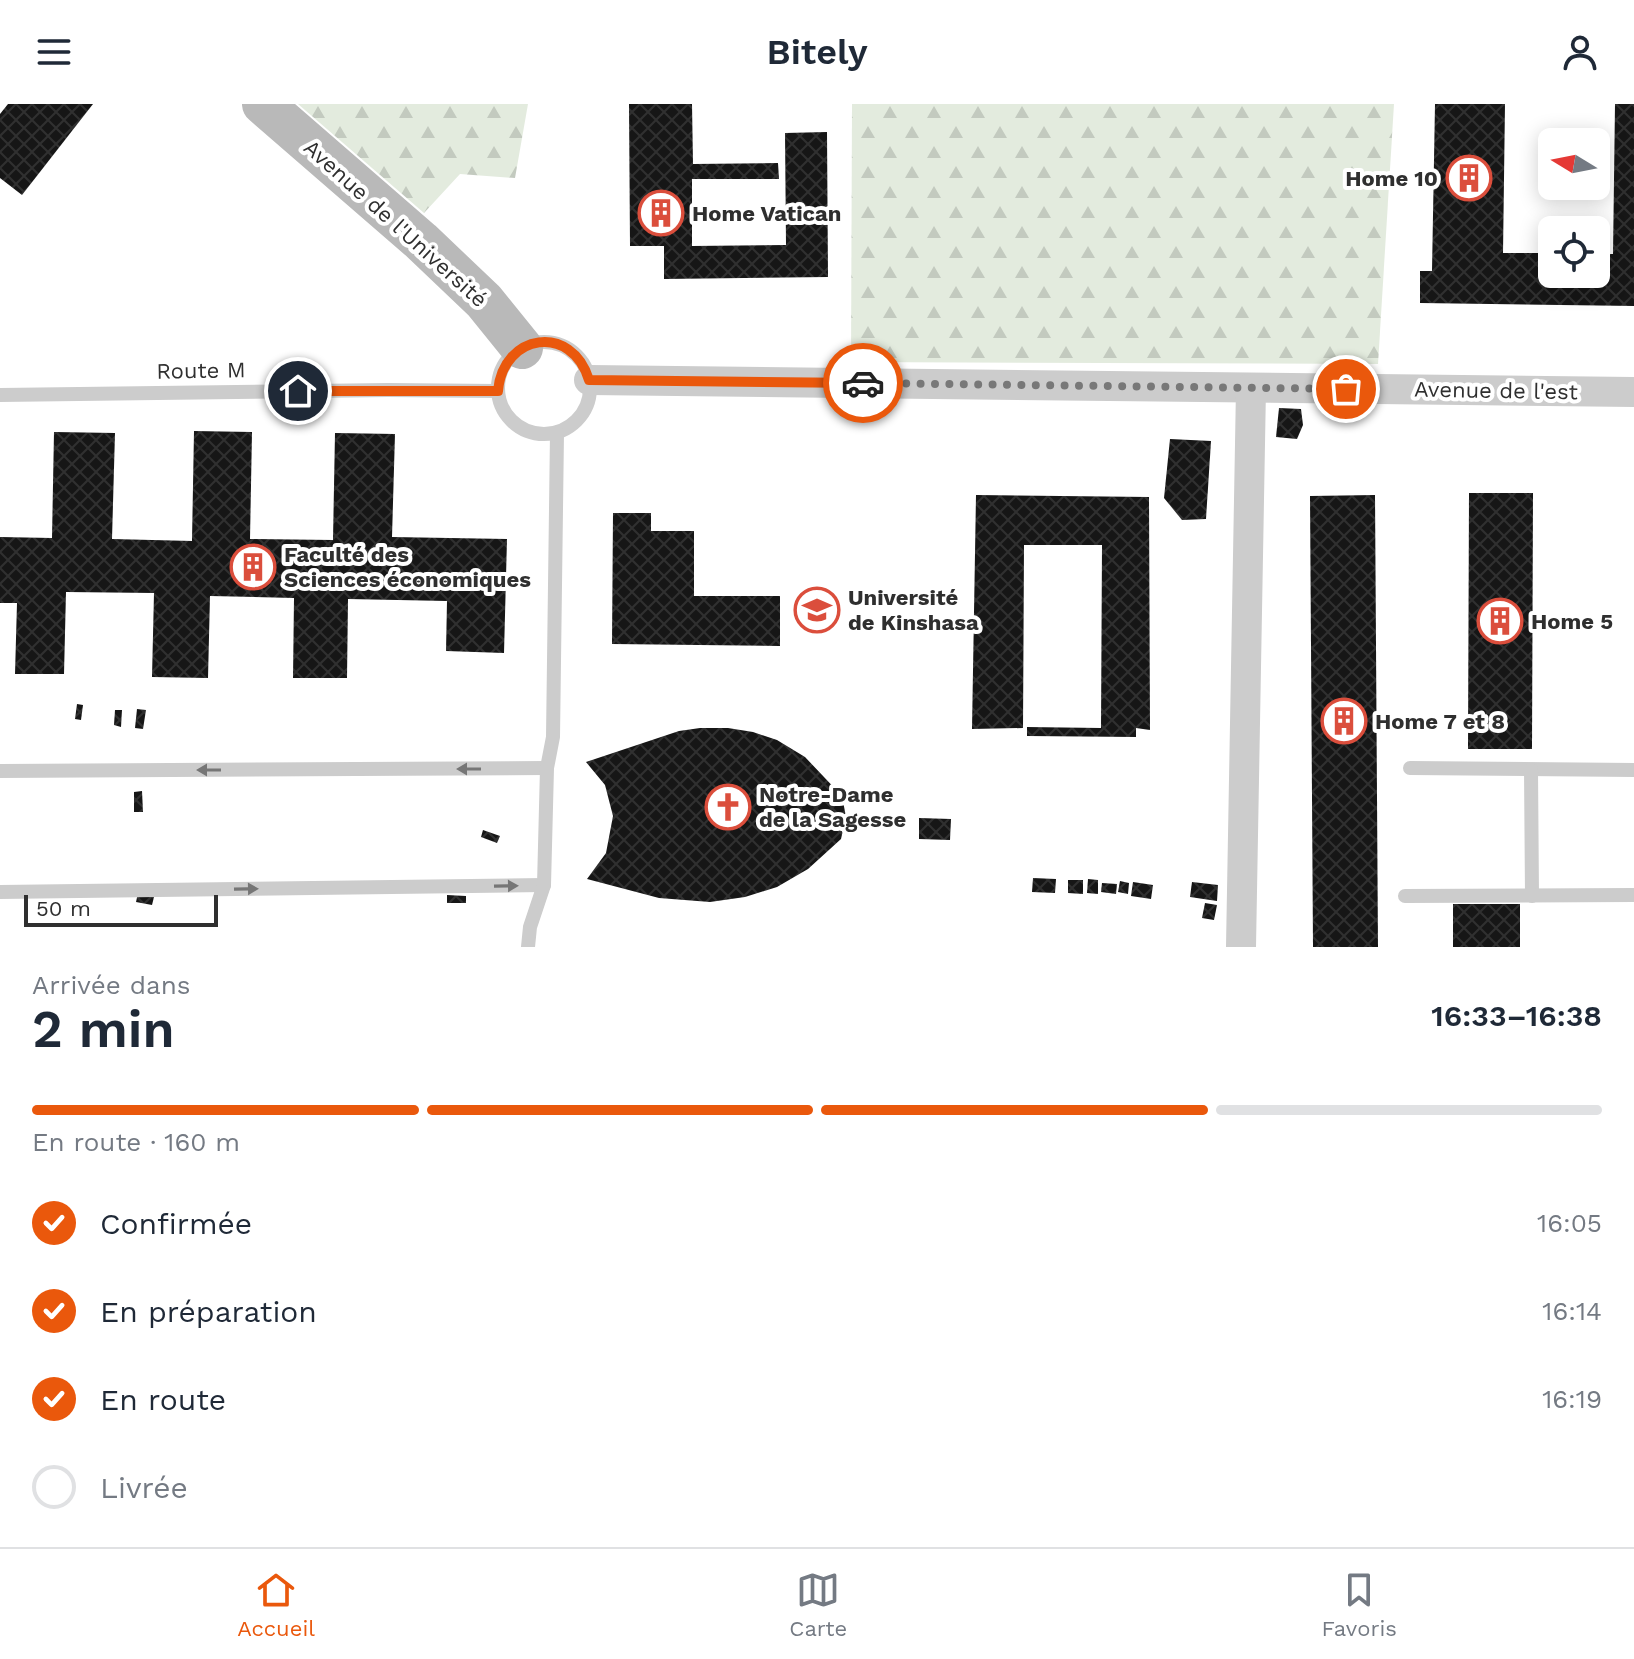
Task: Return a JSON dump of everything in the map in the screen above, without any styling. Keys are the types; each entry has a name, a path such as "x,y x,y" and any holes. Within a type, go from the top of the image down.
{"street":[{"name":"Avenue de l'Université","path":"263,104 421,241 484,301 522,348"},
{"name":"Avenue de l'est","path":"589,380 1634,392"},
{"path":"1241,947 1251,388"}],"lane":[{"path":"542,342 564,346 580,360 589,380 590,397 584,413 572,425 557,433 541,435 525,431 512,421 498,391 504,367 522,348 542,342"},
{"name":"Route M","path":"0,395 498,391"},
{"path":"528,947 530,927 544,885 547,768 553,737 557,433"},
{"path":"0,771 547,768"},
{"path":"1410,768 1634,770"},
{"path":"1531,770 1532,896"},
{"path":"0,892 544,885"},
{"path":"1405,896 1634,895"}],"green space":[{"path":"298,104 528,104 515,178 460,174 424,213"},
{"path":"852,104 1394,104 1378,364 851,362"}],"building":[{"path":"8,104 93,104 22,195 0,178 0,114"},
{"name":"Home Vatican","path":"629,104 692,104 693,164 778,163 779,179 692,179 692,246 786,245 785,133 827,132 828,277 664,279 664,246 630,246"},
{"name":"Home 10","path":"1435,104 1505,104 1503,253 1538,253 1538,288 1610,288 1615,104 1634,104 1634,306 1420,303 1420,271 1432,271"},
{"path":"1279,408 1301,409 1303,425 1297,439 1276,437"},
{"name":"Faculté des Sciences économiques","path":"194,431 252,432 250,539 333,540 335,433 395,434 392,537 507,539 504,653 446,651 447,601 348,599 347,678 293,678 294,598 210,596 208,678 152,677 154,593 66,592 64,674 15,674 17,603 0,603 0,537 52,538 54,432 115,433 112,539 192,541"},
{"path":"1170,439 1211,441 1206,519 1182,520 1164,498"},
{"name":"Home 5","path":"1469,493 1533,493 1532,749 1468,749"},
{"path":"976,495 1149,497 1150,730 1136,728 1136,737 1027,736 1027,727 1101,728 1102,545 1024,545 1023,728 972,729"},
{"name":"Home 7 et 8","path":"1375,495 1378,947 1313,947 1310,496"},
{"path":"613,513 651,513 651,531 694,531 694,596 780,596 780,646 612,644"},
{"path":"77,704 83,705 81,720 75,719"},
{"path":"137,709 146,710 143,729 135,728"},
{"path":"115,710 122,710 121,727 114,725"},
{"name":"Notre-Dame de la Sagesse","path":"700,728 753,732 777,740 805,757 842,796 846,817 841,839 808,869 777,887 745,897 710,902 659,898 587,879 606,853 613,816 605,785 586,762 679,731"},
{"path":"142,791 143,812 134,812 134,792"},
{"path":"919,818 951,819 950,840 919,839"},
{"path":"483,830 500,836 497,843 481,837"},
{"path":"1033,878 1056,879 1055,893 1032,892"},
{"path":"1088,879 1098,880 1098,894 1087,893"},
{"path":"1068,880 1083,880 1083,894 1068,893"},
{"path":"1120,881 1129,883 1128,894 1118,892"},
{"path":"1133,882 1153,885 1151,899 1131,896"},
{"path":"1192,882 1218,885 1217,901 1190,897"},
{"path":"1102,883 1117,884 1116,894 1101,892"},
{"path":"138,893 154,897 152,905 136,902"},
{"path":"447,895 466,896 466,903 447,903"},
{"path":"1205,903 1217,905 1214,920 1202,918"},
{"path":"1453,904 1520,904 1520,947 1453,947"}],"way so far":[{"path":"863,383 1346,389"}],"place":[{"name":"Home 10","path":"1469,178"},
{"name":"Home Vatican","path":"661,213"},
{"name":"Faculté des Sciences économiques","path":"253,567"},
{"name":"Université de Kinshasa","path":"817,610"},
{"name":"Home 5","path":"1500,621"},
{"name":"Home 7 et 8","path":"1344,721"},
{"name":"Notre-Dame de la Sagesse","path":"728,807"}],"route":[{"path":"298,391 498,391 499,379 511,356 522,348 542,342 564,346 573,352 586,369 589,380 863,383"}]}
